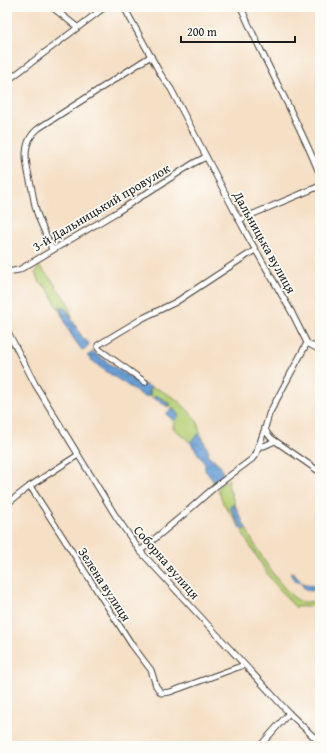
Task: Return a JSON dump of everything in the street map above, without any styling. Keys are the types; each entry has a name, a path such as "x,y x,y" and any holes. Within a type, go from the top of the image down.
{"street":[{"path":"52,7 78,27"},
{"path":"7,81 104,7"},
{"name":"Дальницька вулиця","path":"124,7 174,96 255,250 291,311 307,344"},
{"path":"241,7 254,37 294,116 320,175"},
{"path":"52,250 37,212 26,167 26,149 31,134 151,56"},
{"name":"3-й Дальницький провулок","path":"7,272 19,270 206,157"},
{"path":"239,220 320,186"},
{"path":"145,382 100,350 98,345 143,318 176,302 255,250"},
{"name":"Соборна вулиця","path":"7,330 35,384 115,515 140,551 244,665 289,713 320,743"},
{"path":"140,551 216,486 252,459 256,454 266,428 268,414 307,344 320,350"},
{"path":"266,428 268,435 275,441 320,472"},
{"path":"258,446 264,446 275,441"},
{"path":"7,504 30,486 78,455"},
{"name":"Зелена вулиця","path":"30,486 132,645 151,670 156,686 161,693 170,692 244,665"},
{"path":"260,746 289,713"}],"green space":[{"path":"39,266 51,279 68,303 72,318 66,309 60,307 63,317 47,288 40,283 35,273"},
{"path":"150,387 160,390 176,399 189,411 198,423 200,433 190,442 173,428 174,421 179,416 167,401 156,395 153,398 150,396"},
{"path":"229,479 228,485 237,510 233,504 230,507 240,527 223,503 218,489 220,485"},
{"path":"246,528 270,570 287,591 302,602 311,602 320,599 320,608 313,606 295,607 270,578 244,536 242,530"}],"water":[{"path":"60,306 66,309 82,337 89,343 88,347 82,350 74,339 68,330"},
{"path":"93,352 132,379 150,387 150,396 145,397 101,368 87,356"},
{"path":"156,395 169,404 168,407 153,398"},
{"path":"173,408 179,416 174,421 166,414"},
{"path":"200,433 208,450 209,457 217,462 222,471 223,478 214,482 205,470 205,464 190,442"},
{"path":"233,504 246,528 242,530 230,507"},
{"path":"290,573 293,573 302,583 316,586 317,588 312,591 305,590 302,584 295,581"}]}
